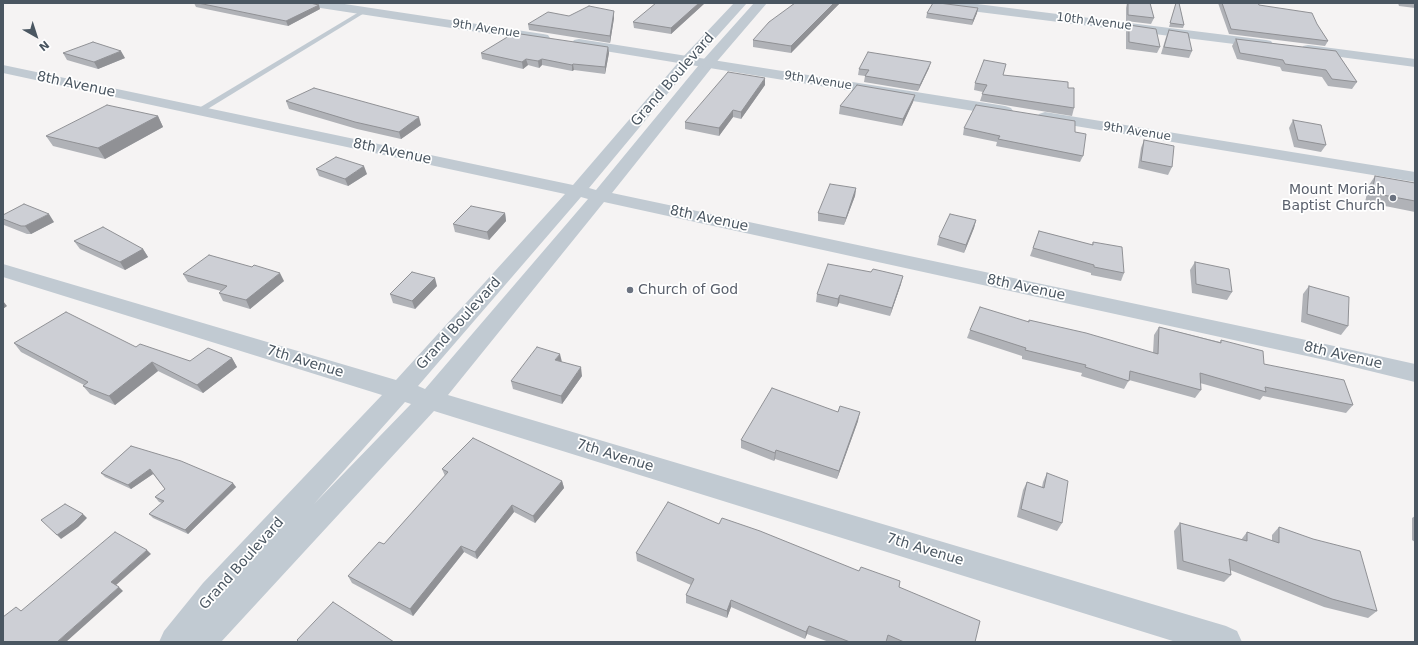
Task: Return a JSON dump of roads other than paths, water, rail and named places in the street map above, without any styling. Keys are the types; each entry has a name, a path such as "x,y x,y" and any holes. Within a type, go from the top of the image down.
{"street":[{"name":"9th Avenue","path":"314,3 554,40"},
{"name":"Grand Boulevard","path":"200,642 430,400 600,196 741,3"},
{"name":"Grand Boulevard","path":"175,642 214,593 400,391 577,191 698,62 761,3"},
{"name":"10th Avenue","path":"939,3 1280,46"},
{"name":"9th Avenue","path":"570,42 1415,177"},
{"path":"1296,48 1415,63"},
{"name":"8th Avenue","path":"3,69 1318,350 1415,373"},
{"name":"7th Avenue","path":"3,270 1226,642"}],"lane":[{"path":"198,111 364,11"}],"place":[{"name":"Mount Moriah Baptist Church","path":"1393,198"},
{"name":"Church of God","path":"630,290"}]}
